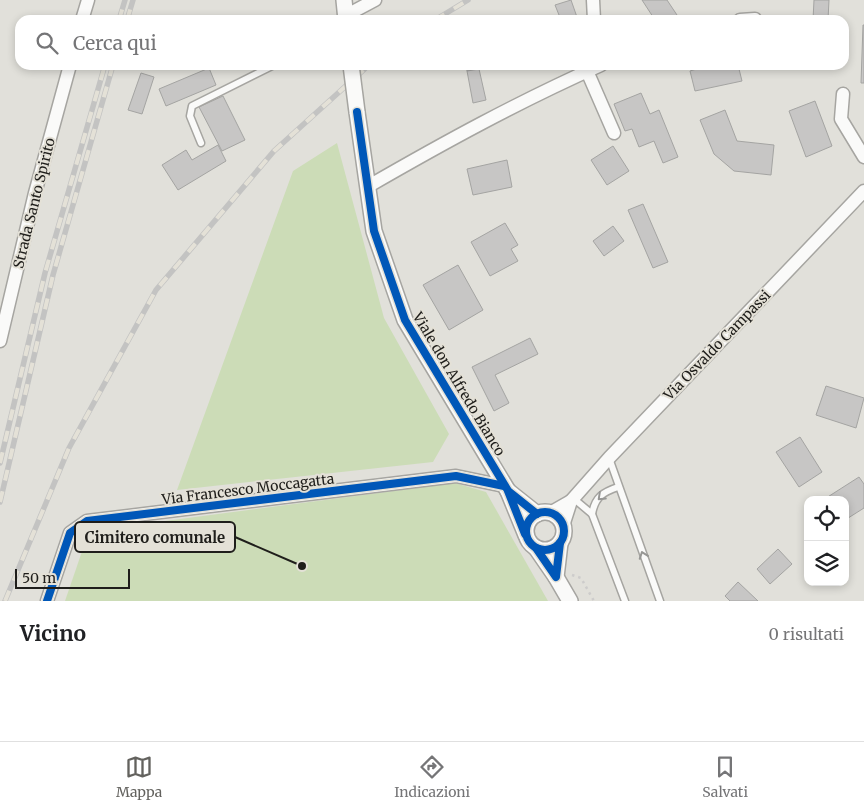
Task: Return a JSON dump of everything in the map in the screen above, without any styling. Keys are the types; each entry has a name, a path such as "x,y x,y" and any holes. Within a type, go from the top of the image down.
{"street":[{"path":"84,15 88,0"},
{"path":"344,0 346,15"},
{"path":"351,15 375,0"},
{"path":"593,0 594,15"},
{"name":"Strada Santo Spirito","path":"0,341 35,192 69,70"},
{"name":"Viale don Alfredo Bianco","path":"352,70 374,230 405,320 506,488 526,535"},
{"path":"367,188 479,123 589,70"},
{"path":"596,70 614,133"},
{"path":"843,94 841,118 864,157"},
{"name":"Via Osvaldo Campassi","path":"544,513 572,499 864,191"},
{"name":"Via Francesco Moccagatta","path":"47,601 70,533 87,522 456,476 506,488"},
{"name":"Viale don Alfredo Bianco","path":"506,488 544,513"},
{"name":"Via Osvaldo Campassi","path":"563,526 572,499"},
{"path":"556,577 563,526 556,516 544,513 528,522 526,535 528,541 536,548 570,601"},
{"path":"536,548 544,551 556,547 560,543"}],"lane":[{"path":"201,143 190,116 192,106 264,70"},
{"path":"609,458 660,601"},
{"path":"618,487 603,492 594,503 592,514 625,601"},
{"path":"572,499 592,514"}],"green space":[{"path":"337,143 384,318 449,434 433,462 177,490 293,171"},
{"path":"455,483 486,492 548,601 65,601 89,531"}],"building":[{"path":"571,0 576,15 559,15 555,5"},
{"path":"642,0 667,0 677,15 652,15"},
{"path":"814,0 829,0 828,15 813,15"},
{"path":"863,25 864,83 861,83"},
{"path":"204,70 210,70 216,85 166,106 159,89"},
{"path":"479,70 486,100 473,103 467,71"},
{"path":"739,70 742,81 695,91 690,71"},
{"path":"141,73 154,77 142,114 128,110"},
{"path":"641,93 650,114 659,110 678,157 663,163 654,141 639,147 632,129 625,131 614,104"},
{"path":"223,96 245,140 222,151 199,107"},
{"path":"815,101 832,146 806,157 789,111"},
{"path":"725,110 737,141 774,145 771,175 734,171 714,154 700,120"},
{"path":"218,145 226,161 178,190 162,165 186,150 192,160"},
{"path":"613,146 629,171 607,185 591,160"},
{"path":"507,160 512,187 473,195 467,169"},
{"path":"643,204 668,262 653,268 628,210"},
{"path":"505,223 518,245 511,249 518,261 490,276 471,242"},
{"path":"613,226 624,241 604,256 593,241"},
{"path":"458,265 483,310 449,330 423,285"},
{"path":"530,338 538,354 495,375 509,403 494,411 472,367"},
{"path":"826,386 864,398 856,428 816,415"},
{"path":"800,437 822,472 799,487 776,452"},
{"path":"859,477 864,484 864,508 849,517 849,496 829,496"},
{"path":"778,549 792,564 770,584 757,569"},
{"path":"738,582 758,601 730,601 725,596"}],"railway":[{"path":"120,15 125,0"},
{"path":"128,15 133,0"},
{"path":"443,15 468,0"},
{"path":"0,463 45,273 104,70"},
{"path":"0,502 53,275 112,70"},
{"path":"5,601 69,448 156,290 274,151 363,70"}],"cycle path":[{"path":"357,112 374,231 405,320 507,489"},
{"path":"47,601 70,533 87,521 456,476 504,486"},
{"path":"525,534 508,491 537,514"},
{"path":"545,512 552,513 558,518 563,524 564,531 563,538 558,544 552,549 545,550 538,549 532,544 527,538 526,531 527,524 532,518 538,513 545,512"},
{"path":"536,548 556,577 560,543"}],"place":[{"name":"Cimitero comunale","path":"302,566"}]}
